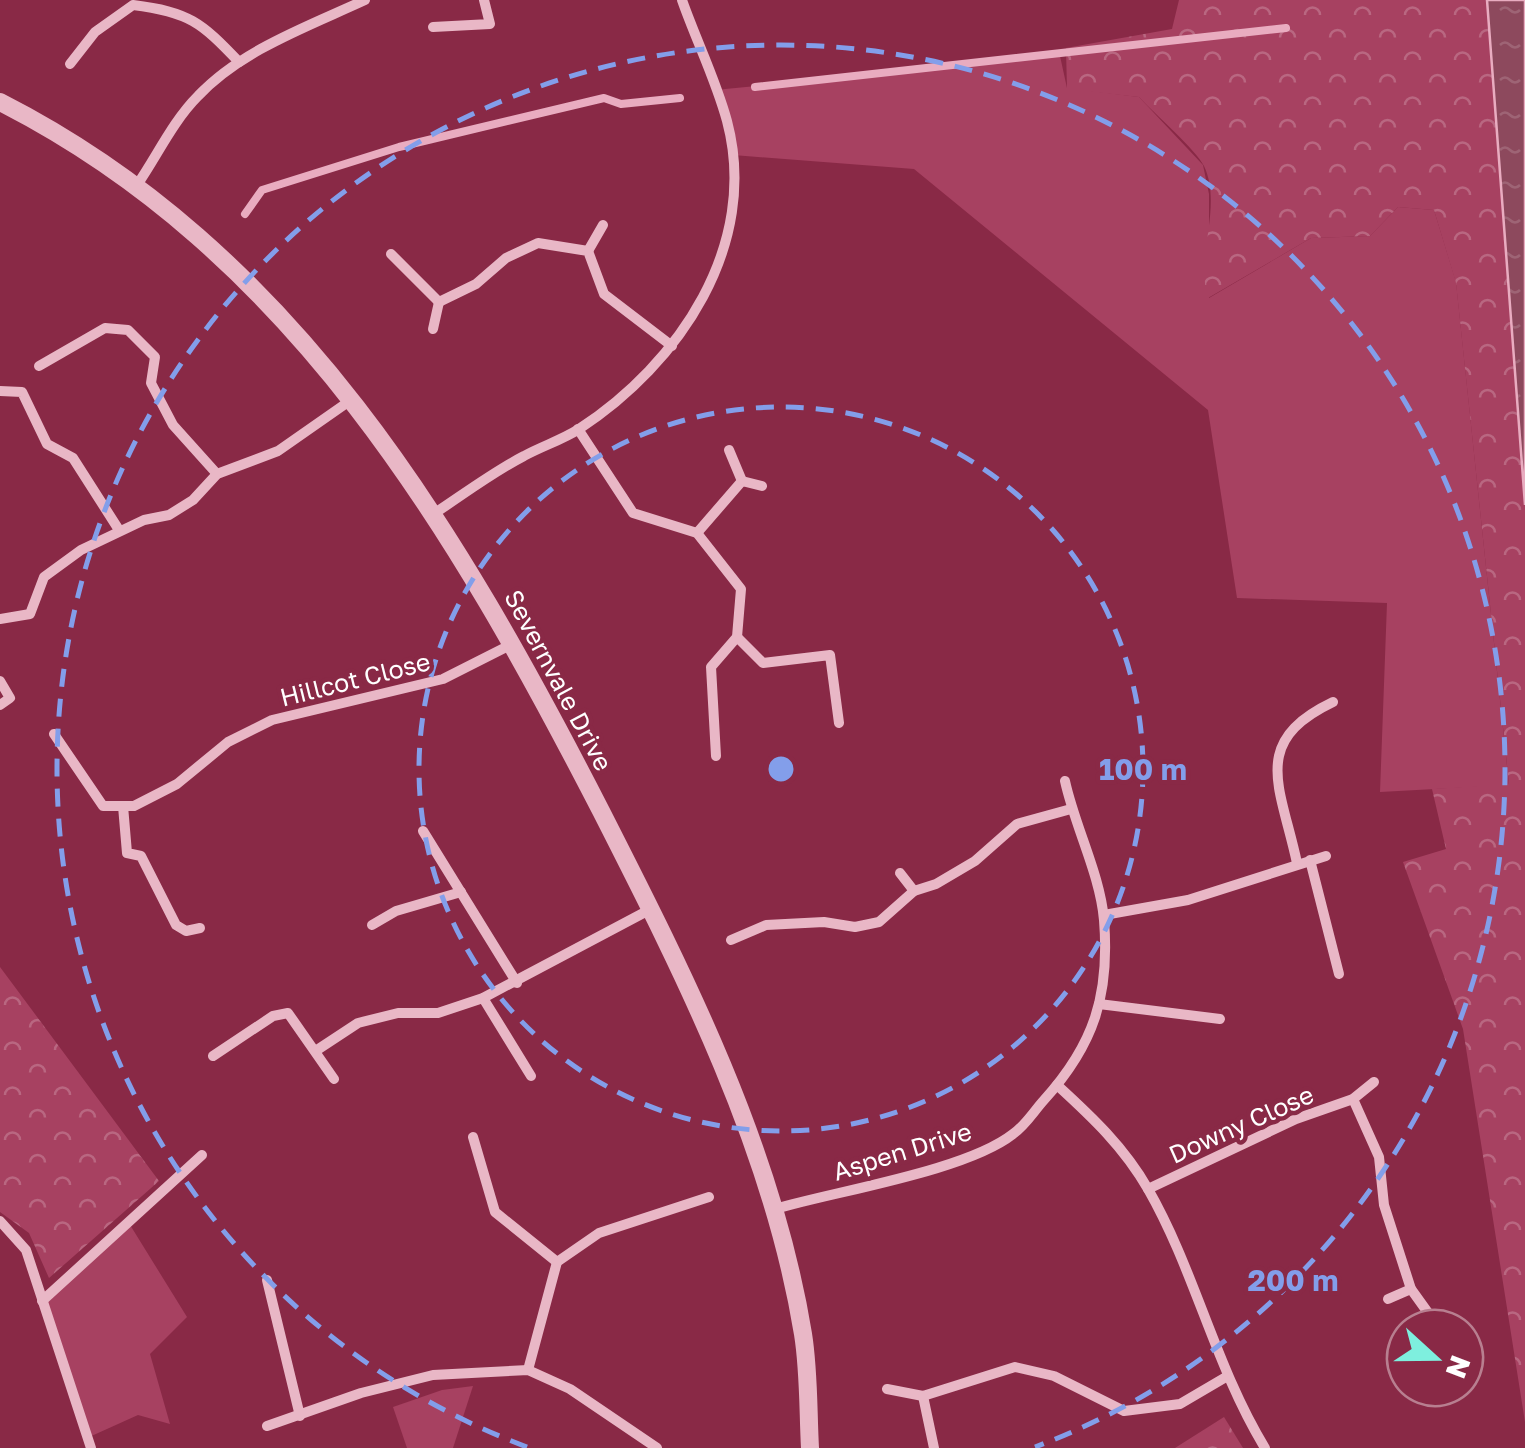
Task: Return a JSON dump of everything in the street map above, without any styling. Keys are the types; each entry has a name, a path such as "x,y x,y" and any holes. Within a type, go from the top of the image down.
{"street":[{"path":"136,185 196,96 238,62 364,0"},
{"path":"433,27 490,24 484,0"},
{"path":"434,513 521,457 578,429 641,380 672,346 715,275 731,214 732,155 715,90 682,0"},
{"path":"70,64 109,19 132,2 178,11 198,21 238,62"},
{"name":"Severnvale Drive","path":"1,104 67,138 136,185 231,264 323,362 434,513 515,643 651,909 737,1104 775,1209 804,1336 810,1448"},
{"path":"588,250 603,225"},
{"path":"438,302 476,284 506,258 538,243 588,250"},
{"path":"588,250 604,294 672,346"},
{"path":"390,254 438,302"},
{"path":"433,329 438,302"},
{"path":"39,366 105,328 128,330 155,357 151,383 174,425 217,474"},
{"path":"0,391 22,392 47,444 74,458 119,530"},
{"path":"0,620 30,614 44,577 119,530 170,516 193,500 217,474 289,445 351,400"},
{"path":"578,429 633,513 697,533 741,589 738,637 711,666 716,756"},
{"path":"730,450 742,481"},
{"path":"697,533 742,481"},
{"path":"742,481 762,486"},
{"path":"738,637 762,663 830,655 840,723"},
{"name":"Hillcot Close","path":"54,734 103,806 134,806 177,784 228,742 272,720 443,678 515,643"},
{"path":"0,681 10,698 0,704"},
{"path":"1332,702 1300,718 1287,731 1277,769 1340,974"},
{"name":"Aspen Drive","path":"775,1209 978,1152 1013,1134 1083,1052 1106,968 1104,915 1065,782"},
{"path":"123,806 127,853 141,856 176,925 186,931 200,928"},
{"path":"731,940 766,925 824,922 856,926 878,922 914,891 936,884 975,861 1017,824 1071,809"},
{"path":"423,831 517,983"},
{"path":"1104,915 1188,900 1326,856"},
{"path":"900,873 914,891"},
{"path":"372,925 396,912 461,892"},
{"path":"318,1050 358,1024 398,1012 438,1012 483,998 651,909"},
{"path":"483,998 531,1076"},
{"path":"1099,1004 1220,1019"},
{"path":"213,1056 273,1016 288,1012 318,1050 334,1079"},
{"name":"Downy Close","path":"1148,1189 1296,1119 1352,1100 1374,1082"},
{"path":"1058,1085 1108,1130 1148,1189 1226,1377 1265,1448"},
{"name":"Downy Close","path":"1352,1100 1379,1157 1384,1205 1411,1289 1425,1308"},
{"path":"473,1137 495,1212 556,1262"},
{"path":"42,1301 202,1155"},
{"path":"528,1370 556,1262 599,1233 709,1197"},
{"path":"0,1221 26,1250 91,1448"},
{"path":"267,1280 300,1416"},
{"path":"1388,1300 1411,1289"},
{"path":"886,1389 924,1396 1015,1367 1054,1376 1124,1411 1180,1404 1226,1377"},
{"path":"267,1426 433,1375 528,1370 570,1389 657,1448"},
{"path":"924,1396 934,1448"}],"green space":[{"path":"1179,0 1487,0 1525,504 1525,1422 1463,1029 1403,862 1446,849 1432,789 1509,784 1456,283 1434,210 1398,207 1370,236 1311,238 1208,298 1205,266 1211,198 1200,159 1139,97 1067,89 1066,48 1172,29"},
{"path":"1060,56 1067,88 1139,97 1203,165 1209,194 1209,298 1311,238 1370,236 1398,207 1434,210 1456,282 1509,785 1380,792 1387,603 1237,598 1208,410 914,169 733,155 715,90"},
{"path":"0,967 159,1181 49,1278 29,1233 0,1212"},
{"path":"127,1220 187,1317 150,1354 170,1424 138,1415 87,1438 42,1301"},
{"path":"473,1386 453,1448 407,1448 393,1407 442,1390"},
{"path":"1224,1417 1243,1448 1175,1448"}],"water":[{"path":"1487,0 1525,0 1525,505"}],"waterway":[{"path":"755,87 1286,28"},
{"path":"245,214 262,190 399,147 604,98 621,104 680,98"}]}
